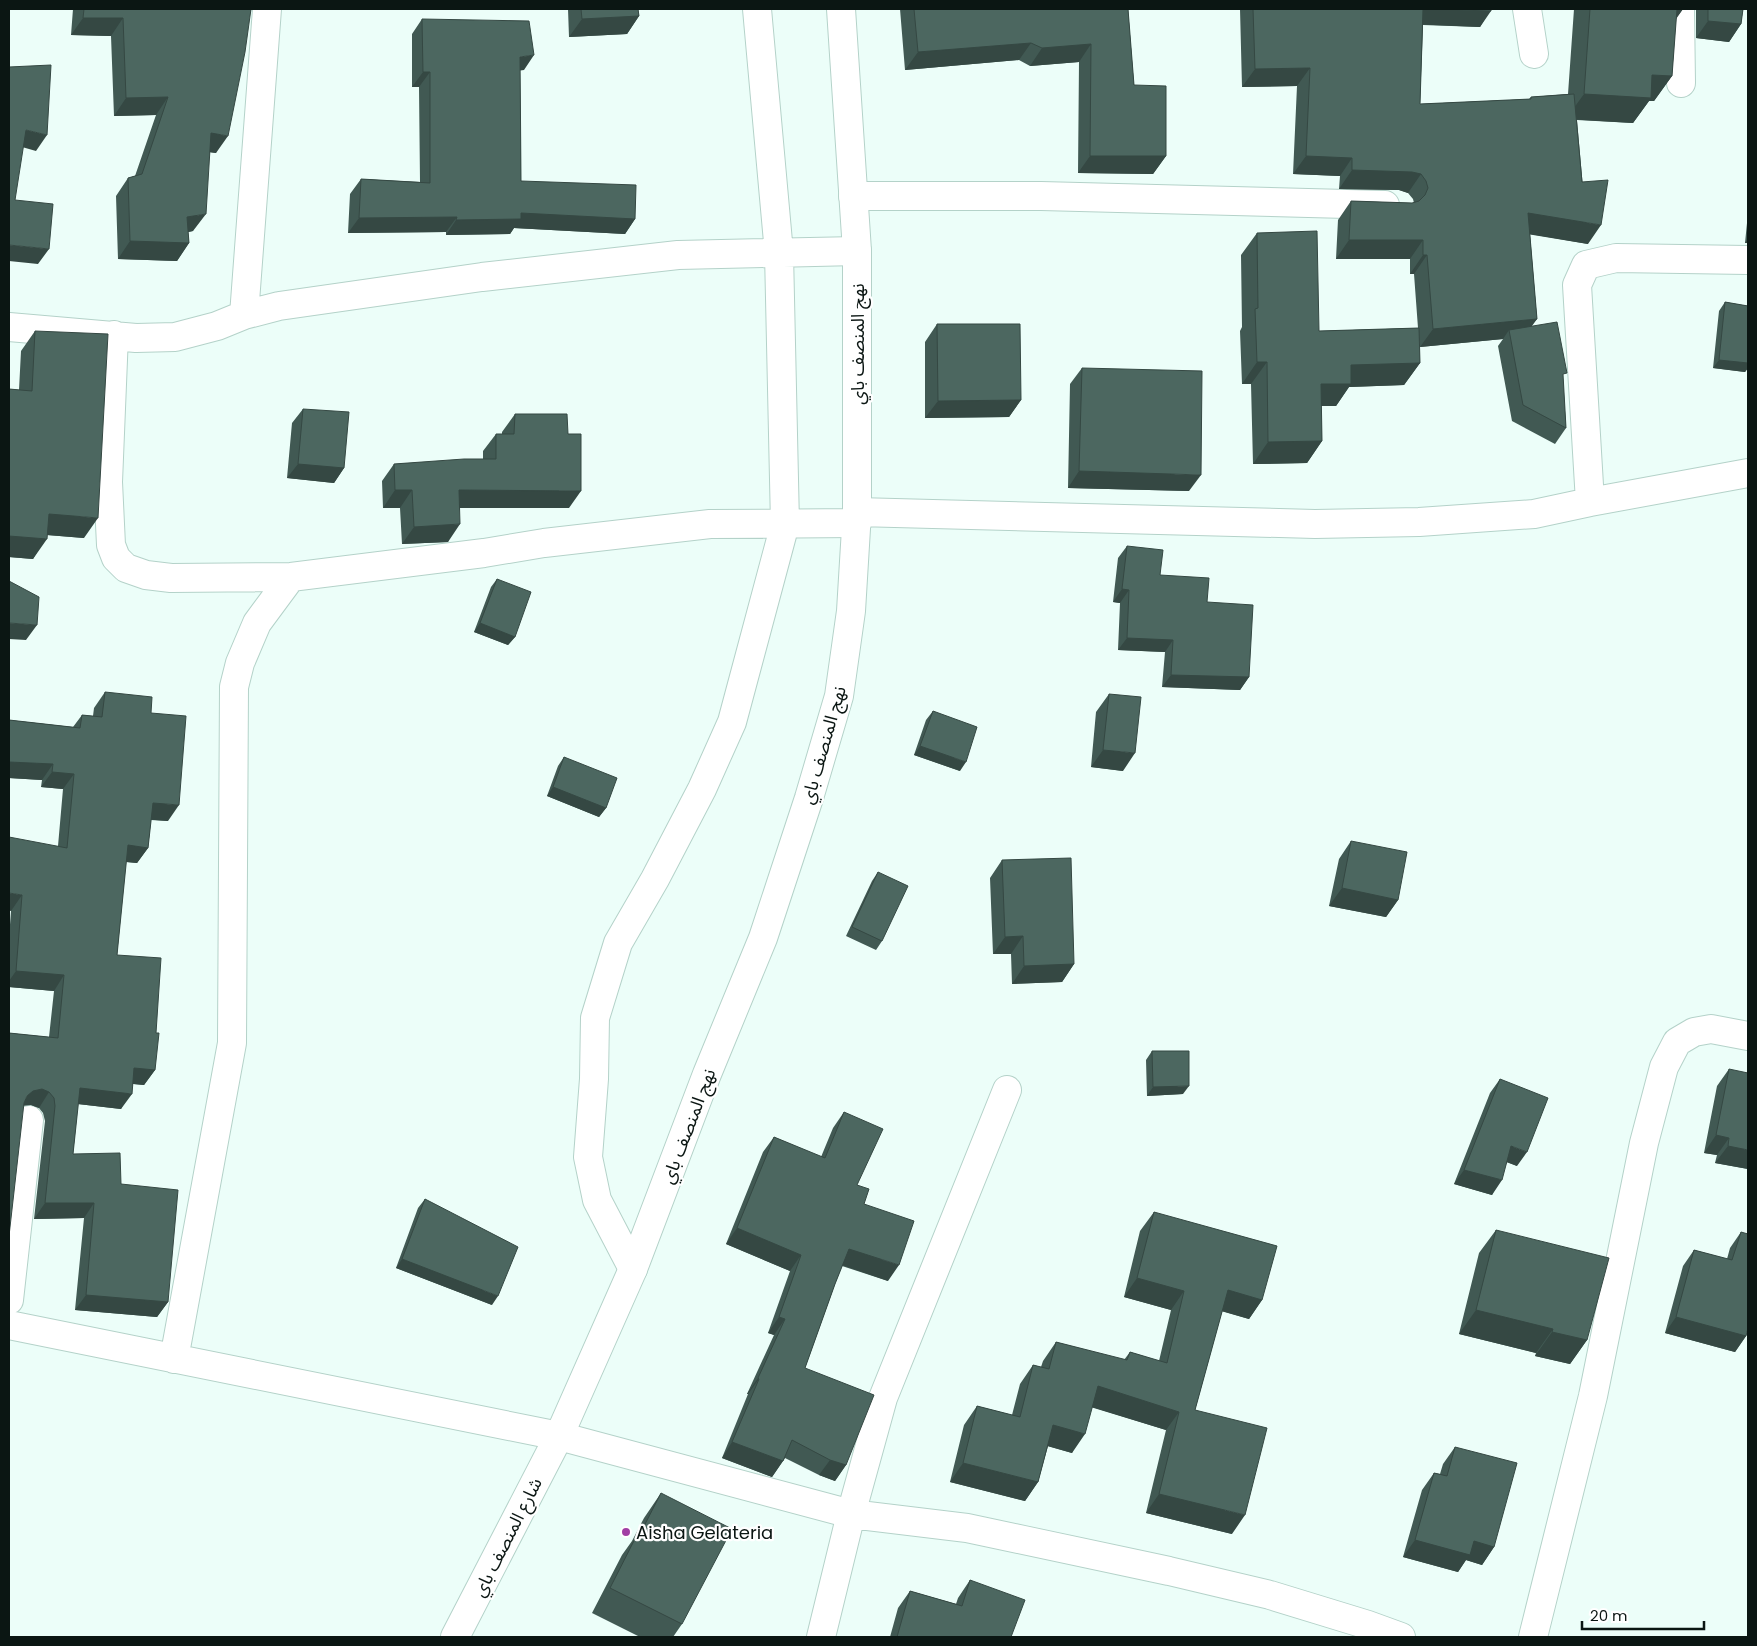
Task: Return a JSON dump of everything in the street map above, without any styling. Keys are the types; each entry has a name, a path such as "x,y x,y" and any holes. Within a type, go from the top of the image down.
{"street":[{"path":"244,315 266,9"},
{"path":"634,1269 597,1200 588,1157 594,1079 596,1018 618,944 655,879 702,788 732,722 785,524 779,253 757,9"},
{"name":"نهج المنصف باي","path":"559,1436 634,1269 707,1074 763,938 809,798 839,696 851,611 857,518 857,251 841,9"},
{"path":"1527,9 1534,54"},
{"path":"1680,9 1681,83"},
{"path":"853,196 1041,196 1399,206"},
{"path":"9,327 136,338 174,337 217,326 244,315 280,306 482,277 678,254 857,251"},
{"path":"1590,502 1577,285 1586,265 1616,258 1748,260"},
{"path":"114,335 108,482 112,545 116,558 126,568 146,575 171,578 291,577 484,553 544,543 710,524 785,524 857,518 1334,523 1419,522 1534,514 1748,473"},
{"path":"174,1359 232,1043 234,687 240,662 257,622 291,577"},
{"path":"1533,1637 1592,1396 1644,1143 1664,1066 1677,1042 1694,1032 1711,1029 1748,1036"},
{"path":"821,1637 882,1398 1007,1090"},
{"path":"9,1300 29,1120"},
{"path":"9,1325 559,1436 851,1514 968,1528 1169,1571 1270,1595 1401,1637"},
{"name":"شارع المنصف باي","path":"455,1637 559,1436"}],"building":[{"path":"84,9 251,9 245,52 228,136 211,133 206,214 187,217 189,243 130,241 128,178 142,174 168,97 126,98 123,18 83,18"},
{"path":"581,9 638,9 639,16 582,19"},
{"path":"914,9 1128,9 1134,85 1166,86 1166,156 1090,156 1091,44 1042,48 1031,43 918,52"},
{"path":"1253,9 1423,9 1420,104 1531,99 1531,97 1574,94 1582,182 1608,180 1601,225 1528,213 1537,319 1433,329 1427,255 1423,255 1423,240 1349,240 1351,201 1412,203 1419,201 1425,195 1428,188 1426,181 1421,174 1412,172 1352,170 1352,158 1306,156 1310,68 1255,69"},
{"path":"1426,9 1491,9 1491,11"},
{"path":"1590,9 1677,9 1672,76 1652,75 1651,98 1584,94"},
{"path":"1708,9 1743,9 1741,24 1708,21"},
{"path":"422,19 529,21 534,55 520,57 521,181 636,185 635,219 521,213 521,219 456,220 457,217 359,218 361,179 430,183 430,72 423,72"},
{"path":"51,65 47,135 26,130 15,200 53,204 49,249 9,245 9,67"},
{"path":"1317,231 1319,331 1419,328 1420,363 1351,365 1351,384 1321,384 1322,441 1268,442 1267,362 1257,362 1255,309 1258,308 1257,233"},
{"path":"1725,302 1748,306 1748,363 1719,360"},
{"path":"1557,322 1567,373 1563,374 1566,428 1523,405 1509,330"},
{"path":"937,324 1020,324 1021,400 938,401"},
{"path":"35,331 108,334 98,518 49,514 47,539 9,536 9,389 32,391"},
{"path":"1082,368 1202,371 1201,475 1079,471"},
{"path":"303,409 349,412 344,468 298,464"},
{"path":"515,414 567,414 568,434 581,434 581,491 459,490 460,524 414,527 412,490 395,490 394,464 464,459 496,459 496,434 514,434"},
{"path":"1127,546 1163,550 1160,575 1209,578 1207,602 1253,605 1249,677 1171,675 1173,640 1127,638 1129,590 1122,589"},
{"path":"497,579 531,592 515,637 480,623"},
{"path":"9,581 39,597 37,625 9,623"},
{"path":"105,692 152,697 151,713 186,716 179,805 153,803 148,848 128,845 117,955 161,958 156,1033 159,1033 155,1070 134,1068 132,1094 80,1088 73,1154 120,1153 121,1184 178,1190 168,1302 86,1295 94,1203 45,1203 55,1106 54,1098 49,1092 42,1089 33,1091 27,1096 24,1103 9,1236 9,1033 58,1038 64,975 16,971 22,895 9,893 9,837 67,848 74,774 52,772 53,764 9,762 9,720 80,728 82,715 102,717"},
{"path":"1109,694 1141,697 1135,753 1103,750"},
{"path":"933,711 977,727 966,762 920,746"},
{"path":"564,757 617,778 606,808 553,787"},
{"path":"1351,841 1407,852 1398,900 1342,888"},
{"path":"1071,858 1074,964 1024,966 1023,936 1005,937 1002,860"},
{"path":"878,872 908,886 882,941 852,927"},
{"path":"1152,1051 1189,1051 1189,1086 1153,1087"},
{"path":"1729,1069 1748,1073 1748,1150 1728,1146 1729,1138 1716,1135"},
{"path":"1500,1079 1548,1098 1527,1152 1511,1146 1502,1180 1464,1170"},
{"path":"844,1112 883,1129 857,1185 869,1189 864,1204 914,1221 899,1265 849,1249 805,1368 874,1395 846,1465 830,1460 792,1440 783,1461 732,1442 785,1319 779,1317 801,1255 737,1228 774,1137 825,1158"},
{"path":"425,1199 518,1247 498,1296 402,1259"},
{"path":"1154,1212 1277,1246 1262,1300 1228,1290 1195,1410 1267,1428 1245,1515 1159,1494 1179,1412 1098,1386 1085,1434 1053,1425 1038,1482 963,1463 977,1406 1020,1417 1033,1365 1049,1369 1056,1342 1127,1360 1130,1352 1167,1363 1184,1291 1137,1278"},
{"path":"1496,1230 1609,1258 1587,1340 1552,1332 1553,1329 1476,1310"},
{"path":"1741,1232 1748,1234 1748,1328 1746,1336 1676,1317 1694,1250 1732,1260"},
{"path":"1455,1447 1517,1463 1494,1547 1474,1541 1470,1555 1415,1540 1434,1473 1447,1476"},
{"path":"661,1493 732,1529 682,1624 610,1588"},
{"path":"970,1580 1025,1600 1011,1637 897,1637 910,1591 962,1606"}],"place":[{"name":"Aisha Gelateria","path":"626,1532"}]}
